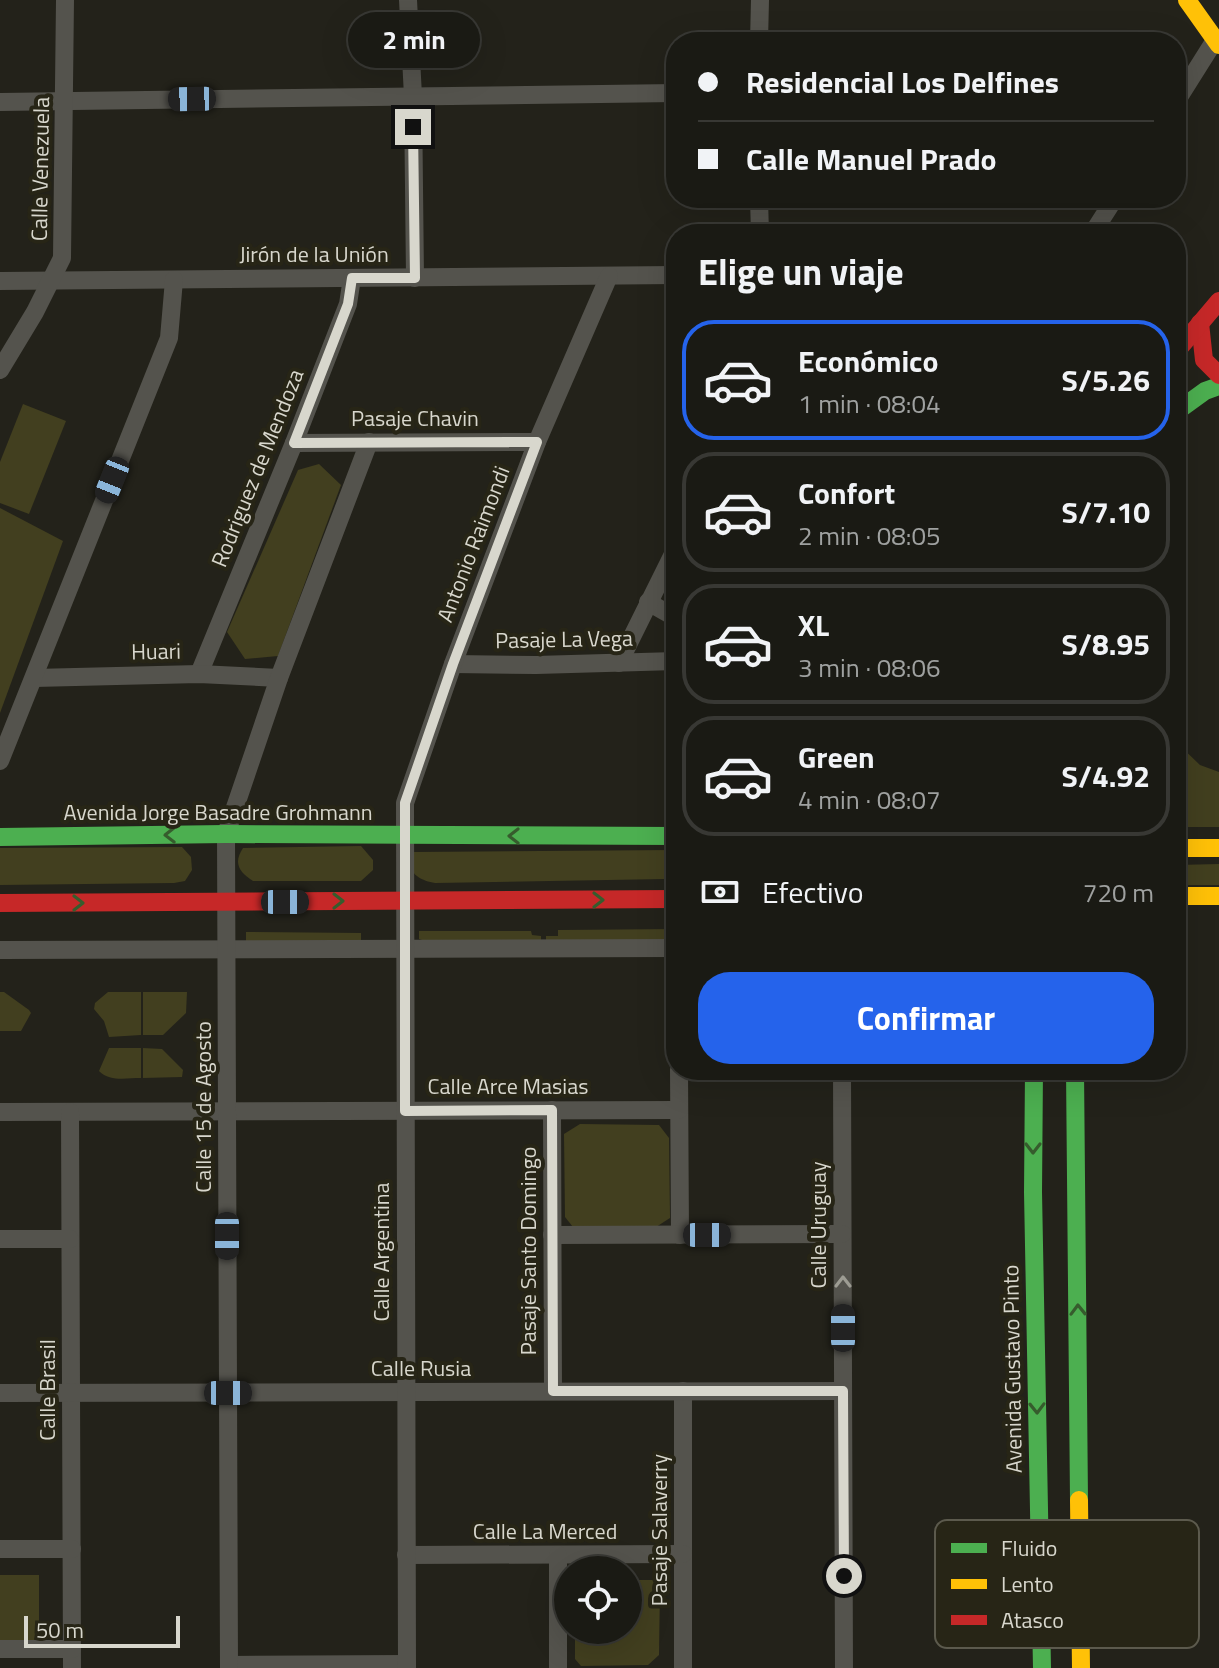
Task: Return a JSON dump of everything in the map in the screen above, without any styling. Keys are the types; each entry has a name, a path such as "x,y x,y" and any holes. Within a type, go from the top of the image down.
{"main road":[{"path":"1187,0 1217,43"},
{"path":"1186,340 1219,301"},
{"path":"1200,323 1201,356 1207,367 1219,375"},
{"path":"1186,405 1205,391 1219,386"},
{"name":"Avenida Jorge Basadre Grohmann","path":"0,837 226,834 666,836"},
{"path":"1186,848 1219,848"},
{"path":"1186,896 1219,896"},
{"path":"0,903 666,899"},
{"name":"Avenida Gustavo Pinto","path":"1034,1080 1039,1520"},
{"path":"1075,1080 1080,1520"},
{"name":"Avenida Gustavo Pinto","path":"1042,1648 1042,1668"},
{"path":"1081,1648 1081,1668"}],"street":[{"name":"Calle Venezuela","path":"0,370 62,258 65,0"},
{"path":"408,0 413,96 415,278"},
{"path":"759,32 760,0"},
{"path":"1186,80 1217,43"},
{"path":"0,102 666,93"},
{"name":"Jirón de la Unión","path":"0,281 666,275"},
{"name":"Antonio Raimondi","path":"404,836 405,803 453,664 537,442 609,276"},
{"name":"Rodriguez de Mendoza","path":"199,674 348,304 352,278"},
{"path":"0,761 169,338 174,280"},
{"name":"Calle 15 de Agosto","path":"229,1666 226,834 279,678 369,442"},
{"name":"Pasaje Chavin","path":"294,443 537,442"},
{"path":"619,663 666,567"},
{"path":"648,602 666,612"},
{"name":"Pasaje La Vega","path":"453,664 666,661"},
{"name":"Huari","path":"34,678 199,674 279,678"},
{"name":"Calle Argentina","path":"404,836 407,1666"},
{"path":"0,950 666,948"},
{"path":"679,1080 680,1235"},
{"name":"Calle Uruguay","path":"842,1080 844,1668"},
{"name":"Pasaje Santo Domingo","path":"552,1110 553,1391"},
{"name":"Calle Arce Masias","path":"0,1112 679,1110"},
{"name":"Calle Brasil","path":"70,1112 72,1668"},
{"path":"552,1235 842,1234"},
{"path":"0,1239 70,1239"},
{"name":"Pasaje Salaverry","path":"683,1391 683,1668"},
{"name":"Calle Rusia","path":"0,1393 843,1391"},
{"path":"0,1549 72,1549"},
{"name":"Calle La Merced","path":"406,1555 683,1554"},
{"path":"558,1555 558,1668"},
{"path":"0,1649 72,1649"},
{"path":"229,1666 407,1666"}],"shaded area":[{"path":"23,404 66,421 29,514 0,503 0,462"},
{"path":"319,464 341,485 278,656 245,659 227,632 298,470"},
{"path":"0,508 63,541 0,713"},
{"path":"1186,752 1200,765 1219,772 1219,827 1186,827"},
{"path":"361,846 373,860 373,870 361,881 253,881 241,871 238,863 243,848"},
{"path":"182,847 191,857 192,870 185,881 0,885 0,848"},
{"path":"666,850 666,878 435,883 414,874 411,859 414,852"},
{"path":"1219,864 1219,885 1186,885 1186,865"},
{"path":"666,929 666,940 546,941 546,936 558,936 558,930"},
{"path":"419,931 531,931 532,935 541,936 541,941 428,942 419,939"},
{"path":"246,932 361,933 361,941 246,942"},
{"path":"0,992 31,1013 21,1031 0,1031"},
{"path":"108,992 141,992 141,1035 109,1037 104,1021 94,1009 95,1003"},
{"path":"143,992 187,992 186,1013 163,1035 143,1035"},
{"path":"109,1048 141,1048 141,1078 113,1078 99,1071"},
{"path":"143,1048 162,1049 183,1070 182,1077 143,1078"},
{"path":"580,1124 659,1125 669,1138 670,1218 656,1227 573,1227 565,1217 564,1134"},
{"path":"0,1575 39,1575 39,1641 0,1641"},
{"path":"642,1580 653,1580 660,1587 659,1655 648,1665 581,1666 575,1659 575,1644 642,1644"}],"traffic: fast":[{"path":"1186,405 1205,391 1219,386"},
{"path":"0,837 226,834 666,836"},
{"path":"1034,1080 1039,1520"},
{"path":"1075,1080 1079,1500"},
{"path":"1042,1648 1042,1668"}],"traffic: slow":[{"path":"1187,0 1219,45"},
{"path":"1186,848 1219,848"},
{"path":"1186,896 1219,896"},
{"path":"1079,1500 1079,1520"},
{"path":"1081,1648 1081,1668"}],"traffic: jam":[{"path":"1186,340 1219,301"},
{"path":"1200,323 1204,360 1219,375"},
{"path":"0,903 666,899"}],"route":[{"path":"413,127 415,278 352,278 348,304 294,443 537,442 453,664 405,803 405,1111 552,1110 553,1391 843,1391 844,1576"}]}
